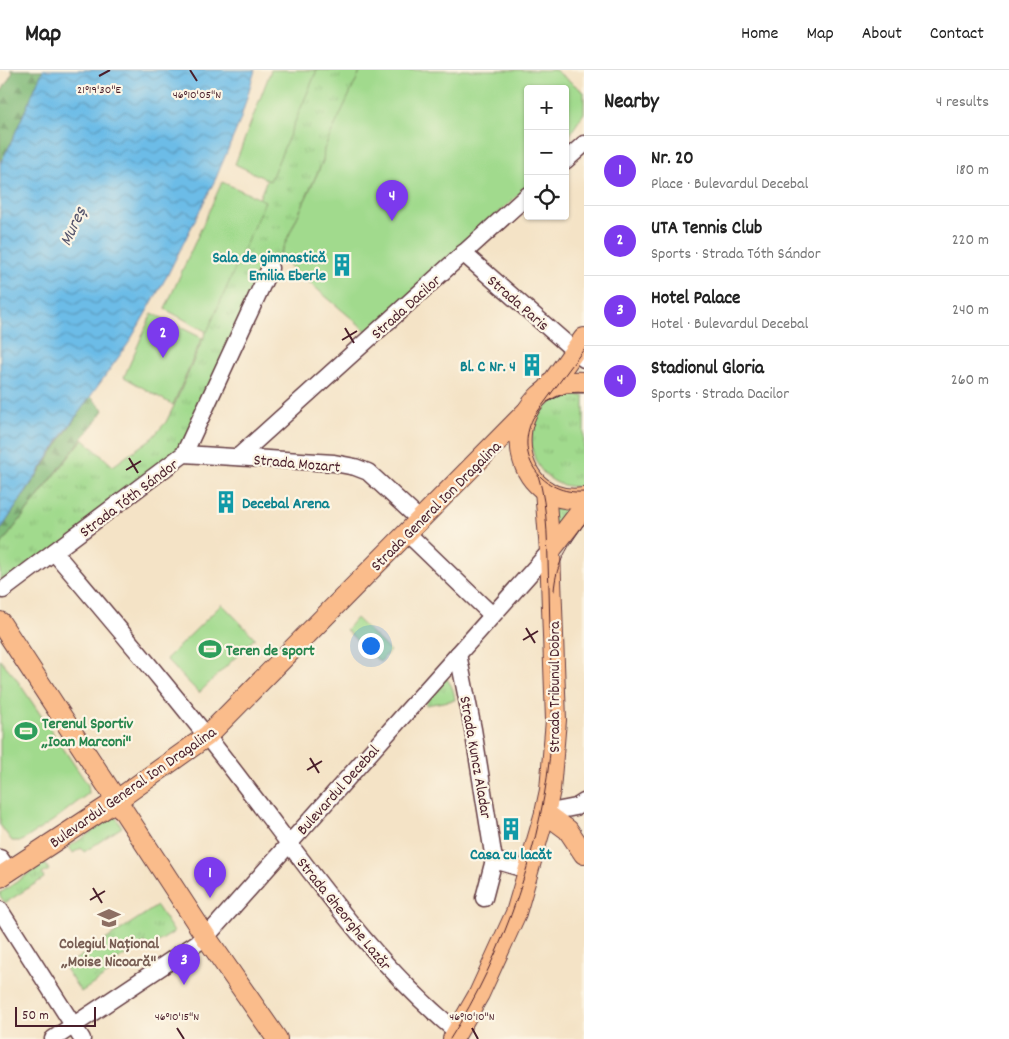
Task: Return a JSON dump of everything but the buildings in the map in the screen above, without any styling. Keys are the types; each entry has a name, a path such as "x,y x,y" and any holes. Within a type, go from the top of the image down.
{"main road":[{"name":"Strada General Ion Dragalina","path":"341,600 528,410 581,349"},
{"path":"545,392 563,384 575,381 584,382"},
{"path":"528,410 521,428 520,442 521,454 532,477 545,490 562,497 584,498"},
{"path":"545,490 550,551"},
{"path":"550,551 584,507"},
{"name":"Strada Tribunul Dobra","path":"455,1036 479,994 510,926 521,897 545,813 553,759 556,720 550,551"},
{"name":"Bulevardul General Ion Dragalina","path":"3,869 85,822 207,736 341,600"},
{"path":"0,622 206,936 277,1039"},
{"path":"73,734 77,753 98,790 95,805 85,822"},
{"path":"545,813 568,830 584,854"}],"street":[{"path":"569,157 584,144"},
{"name":"Strada Dacilor","path":"238,457 524,199"},
{"name":"Strada Paris","path":"463,253 581,349"},
{"name":"Strada Tóth Sándor","path":"3,590 184,454 270,268"},
{"name":"Strada Mozart","path":"184,454 334,463 355,467 368,472 413,527 492,615"},
{"name":"Bulevardul Decebal","path":"53,1039 78,1032 206,936 550,551"},
{"name":"Strada Gheorghe Lazăr","path":"54,552 207,736 289,842 335,906 380,960 455,1036"},
{"name":"Strada Kuncz Aladar","path":"458,654 473,729 494,860"},
{"path":"545,813 576,807 584,802"},
{"path":"484,898 494,860 528,870"},
{"path":"0,910 78,1032"}],"green space":[{"path":"10,70 43,70 0,163 0,94 13,72"},
{"path":"271,70 317,70 270,181 235,164"},
{"path":"314,70 364,70 279,257 200,439 0,596 0,546 83,439 113,466 152,438 166,422 205,334 293,114"},
{"path":"361,70 555,70 584,92 584,113 569,136 569,85 524,85 524,190 369,333 279,257 323,161 324,149"},
{"path":"222,182 265,201 207,332 165,309"},
{"path":"152,313 202,338 173,405 124,377"},
{"path":"571,395 584,396 584,486 564,485 548,477 537,464 532,448 532,431 539,415 552,402"},
{"path":"90,396 104,410 0,546 0,531"},
{"path":"554,502 573,507 551,534"},
{"name":"Teren de sport","path":"222,604 255,638 199,693 166,659"},
{"name":"Teren de sport","path":"356,618 390,651 380,662 346,630"},
{"name":"Terenul Sportiv ,,Ioan Marconi\"","path":"0,659 15,677 88,785 89,793 54,820 22,841 12,841 0,825"},
{"path":"446,678 450,683 455,700 426,705 426,702"},
{"path":"115,816 122,827 84,852 81,848 73,853 69,847"},
{"path":"45,863 49,870 42,874 44,878 5,903 0,893"},
{"path":"157,906 174,932 149,948 145,942 107,967 110,973 81,992 64,967"}],"water":[{"name":"Mureș","path":"43,70 255,70 240,121 216,178 167,276 128,344 62,436 0,531 0,163"}],"tram line":[{"path":"584,349 533,418 528,432 527,446 530,459 536,471 544,480 556,487 569,491 584,492"},
{"path":"547,402 566,393 584,393"},
{"path":"450,1039 469,1007 504,934 530,856 547,777 552,716 548,545 546,516 538,475"},
{"path":"554,591 560,563 584,524"}],"place":[{"name":"Stadionul Gloria","path":"392,221"},
{"name":"Sala de gimnastică Emilia Eberle","path":"342,265"},
{"name":"UTA Tennis Club","path":"163,358"},
{"name":"Bl. C Nr. 4","path":"532,365"},
{"name":"Decebal Arena","path":"226,502"},
{"name":"Teren de sport","path":"210,649"},
{"name":"Terenul Sportiv ,,Ioan Marconi\"","path":"26,731"},
{"name":"Casa cu lacăt","path":"511,829"},
{"name":"Nr. 20","path":"210,898"},
{"name":"Colegiul Național ,,Moise Nicoară\"","path":"109,918"},
{"name":"Hotel Palace","path":"184,985"}]}
